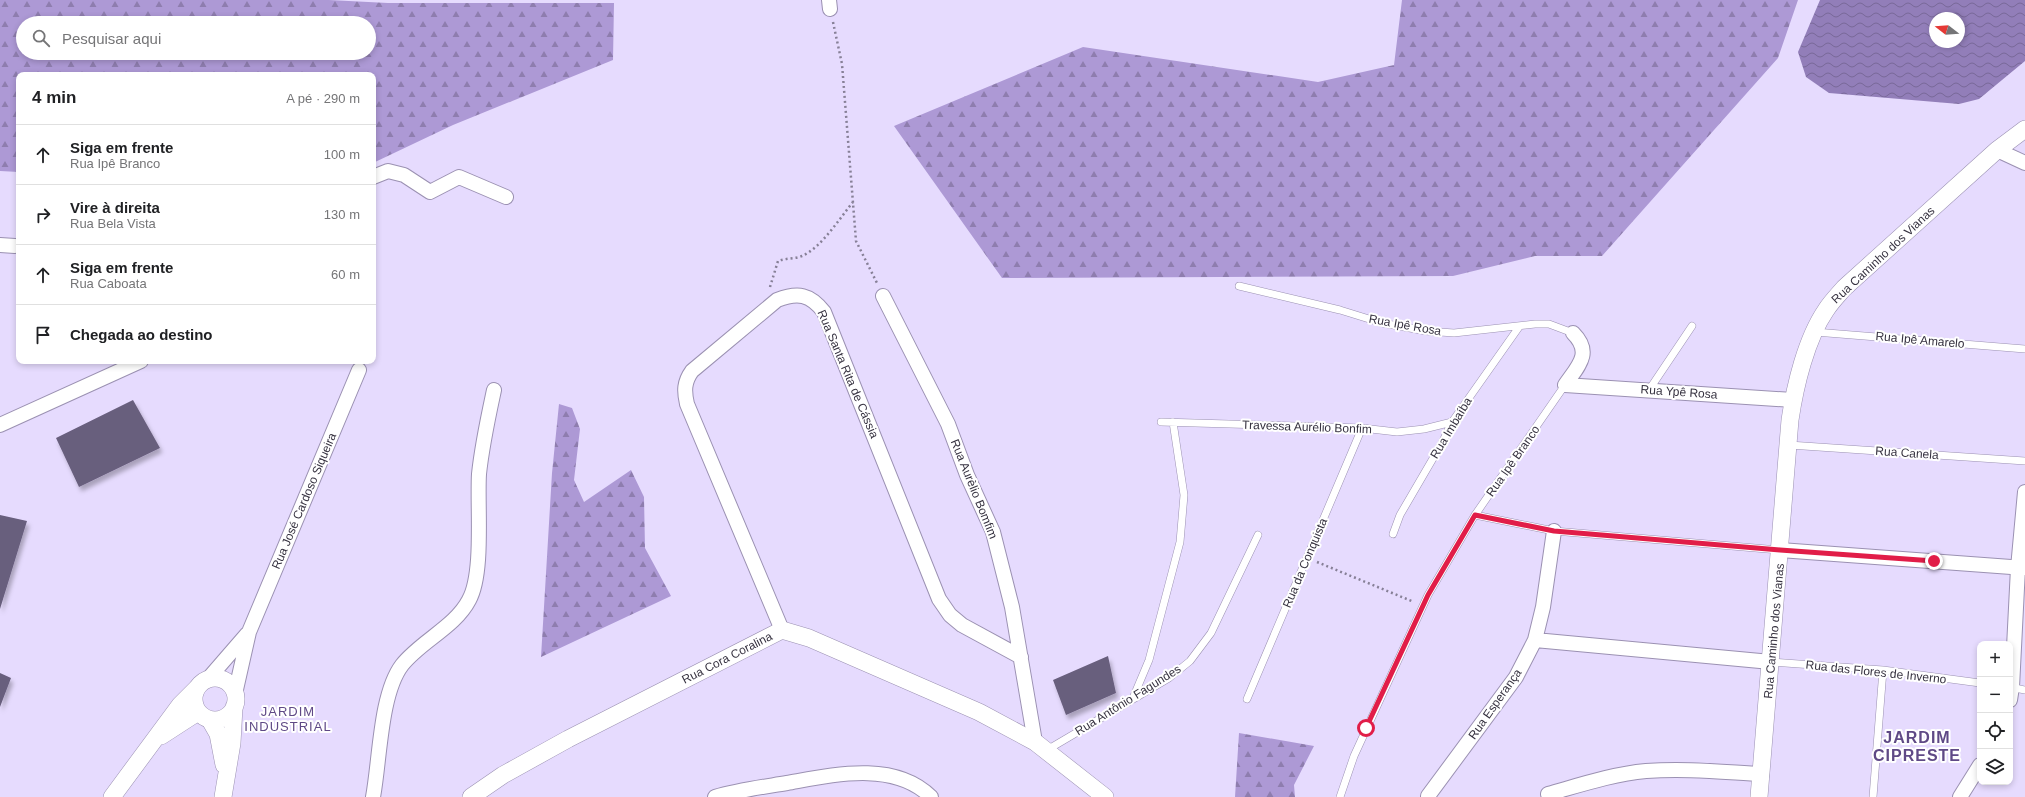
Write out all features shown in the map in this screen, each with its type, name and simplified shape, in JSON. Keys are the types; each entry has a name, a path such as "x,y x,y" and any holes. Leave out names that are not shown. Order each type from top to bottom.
{"street":[{"name":"Rua Caminho dos Vianas","path":"1759,797 1793,400 1814,332 1826,310 1844,288 1997,150 2025,129"},
{"path":"1997,150 2025,163"},
{"path":"376,176 388,171 404,175 430,192 459,177 506,197"},
{"path":"0,245 14,246"},
{"name":"Rua Santa Rita de Cássia","path":"782,630 687,404 684,392 686,380 692,370 777,300 791,295 806,296 817,302 824,312 940,599 950,615 962,625 1021,657"},
{"name":"Rua Aurèlio Bomfim","path":"883,296 948,424 967,475 993,532 1012,607 1021,657 1041,746"},
{"path":"1565,385 1581,361 1584,351 1581,341 1573,333"},
{"path":"0,425 134,364"},
{"name":"Rua José Cardoso Siqueira","path":"234,700 249,632 359,370"},
{"name":"Rua Ypê Rosa","path":"1565,385 1793,400"},
{"path":"373,797 387,698 394,678 403,664 458,614 469,600 475,583 477,567 479,474 483,442 494,390"},
{"path":"2014,691 2025,492"},
{"name":"Rua Esperança","path":"1428,796 1516,677 1535,640 1543,607 1554,531"},
{"path":"1780,550 2021,568"},
{"name":"Rua Cora Coralina","path":"471,797 503,776 568,739 782,630 809,638 978,712 1041,746 1091,792 1106,797"},
{"name":"Rua José Cardoso Siqueira","path":"112,797 180,705 203,683 249,632"},
{"path":"1535,640 1771,662"},
{"path":"223,797 232,743 234,700 227,683 215,678 203,683 194,700 218,734 226,775"},
{"path":"204,716 221,719 231,712 234,700"},
{"name":"Rua José Cardoso Siqueira","path":"157,738 204,716"},
{"path":"1548,794 1605,778 1644,772 1682,769 1762,774"},
{"path":"1960,797 1977,770"},
{"path":"715,797 740,790 827,776 860,773 888,775 910,783 931,797"},
{"path":"377,774 383,797"}],"lane":[{"name":"Rua Ipê Rosa","path":"1239,286 1340,310 1382,323 1426,331 1454,333 1535,324 1549,324 1573,333"},
{"path":"1649,390 1692,326"},
{"name":"Rua Imbaíba","path":"1393,534 1400,515 1442,443 1452,422 1518,327"},
{"name":"Rua Ipê Amarelo","path":"1814,332 2025,349"},
{"name":"Rua Ipê Branco","path":"1340,797 1354,756 1423,606 1475,515 1565,385"},
{"name":"Travessa Aurélio Bonfim","path":"1161,422 1362,428 1397,432 1424,429 1452,422"},
{"path":"1133,698 1149,660 1180,542 1184,495 1173,422"},
{"name":"Rua da Conquista","path":"1247,698 1362,428"},
{"name":"Rua Canela","path":"1788,445 2025,461"},
{"path":"1475,515 1554,531 1780,550"},
{"name":"Rua Antônio Fagundes","path":"1041,746 1133,698 1168,678 1190,661 1211,633 1258,535"},
{"name":"Rua das Flores de Inverno","path":"1771,662 1883,670 1977,683"},
{"path":"1874,797 1883,670"}],"path":[{"path":"829,5 842,64 856,241 883,296"},
{"path":"762,313 778,261 786,258 801,257 816,247 853,202"},
{"path":"1307,558 1423,606"}],"green space":[{"path":"0,0 329,0 388,3 614,3 613,60 453,125 376,162 376,72 16,72 16,172 0,171"},
{"path":"1402,0 1798,0 1778,58 1602,256 1535,256 1453,276 1002,278 894,126 1083,47 1318,82 1394,65"},
{"path":"559,404 572,408 580,429 574,480 584,502 631,470 644,497 645,548 671,596 541,657 552,473"},
{"path":"1239,733 1314,746 1294,785 1295,797 1235,797"}],"water":[{"path":"1820,0 2025,0 2025,61 1979,99 1959,104 1829,93 1806,77 1798,52"}],"building":[{"path":"133,400 160,448 79,487 56,438"},
{"path":"0,515 27,521 0,609"},
{"path":"1108,656 1116,693 1066,715 1053,680"},
{"path":"0,673 11,678 0,707"}],"district":[{"name":"JARDIM INDUSTRIAL","path":"288,718"},
{"name":"JARDIM CIPRESTE","path":"1917,746"}],"route":[{"path":"1366,728 1428,595 1475,515 1554,531 1934,561"}]}
